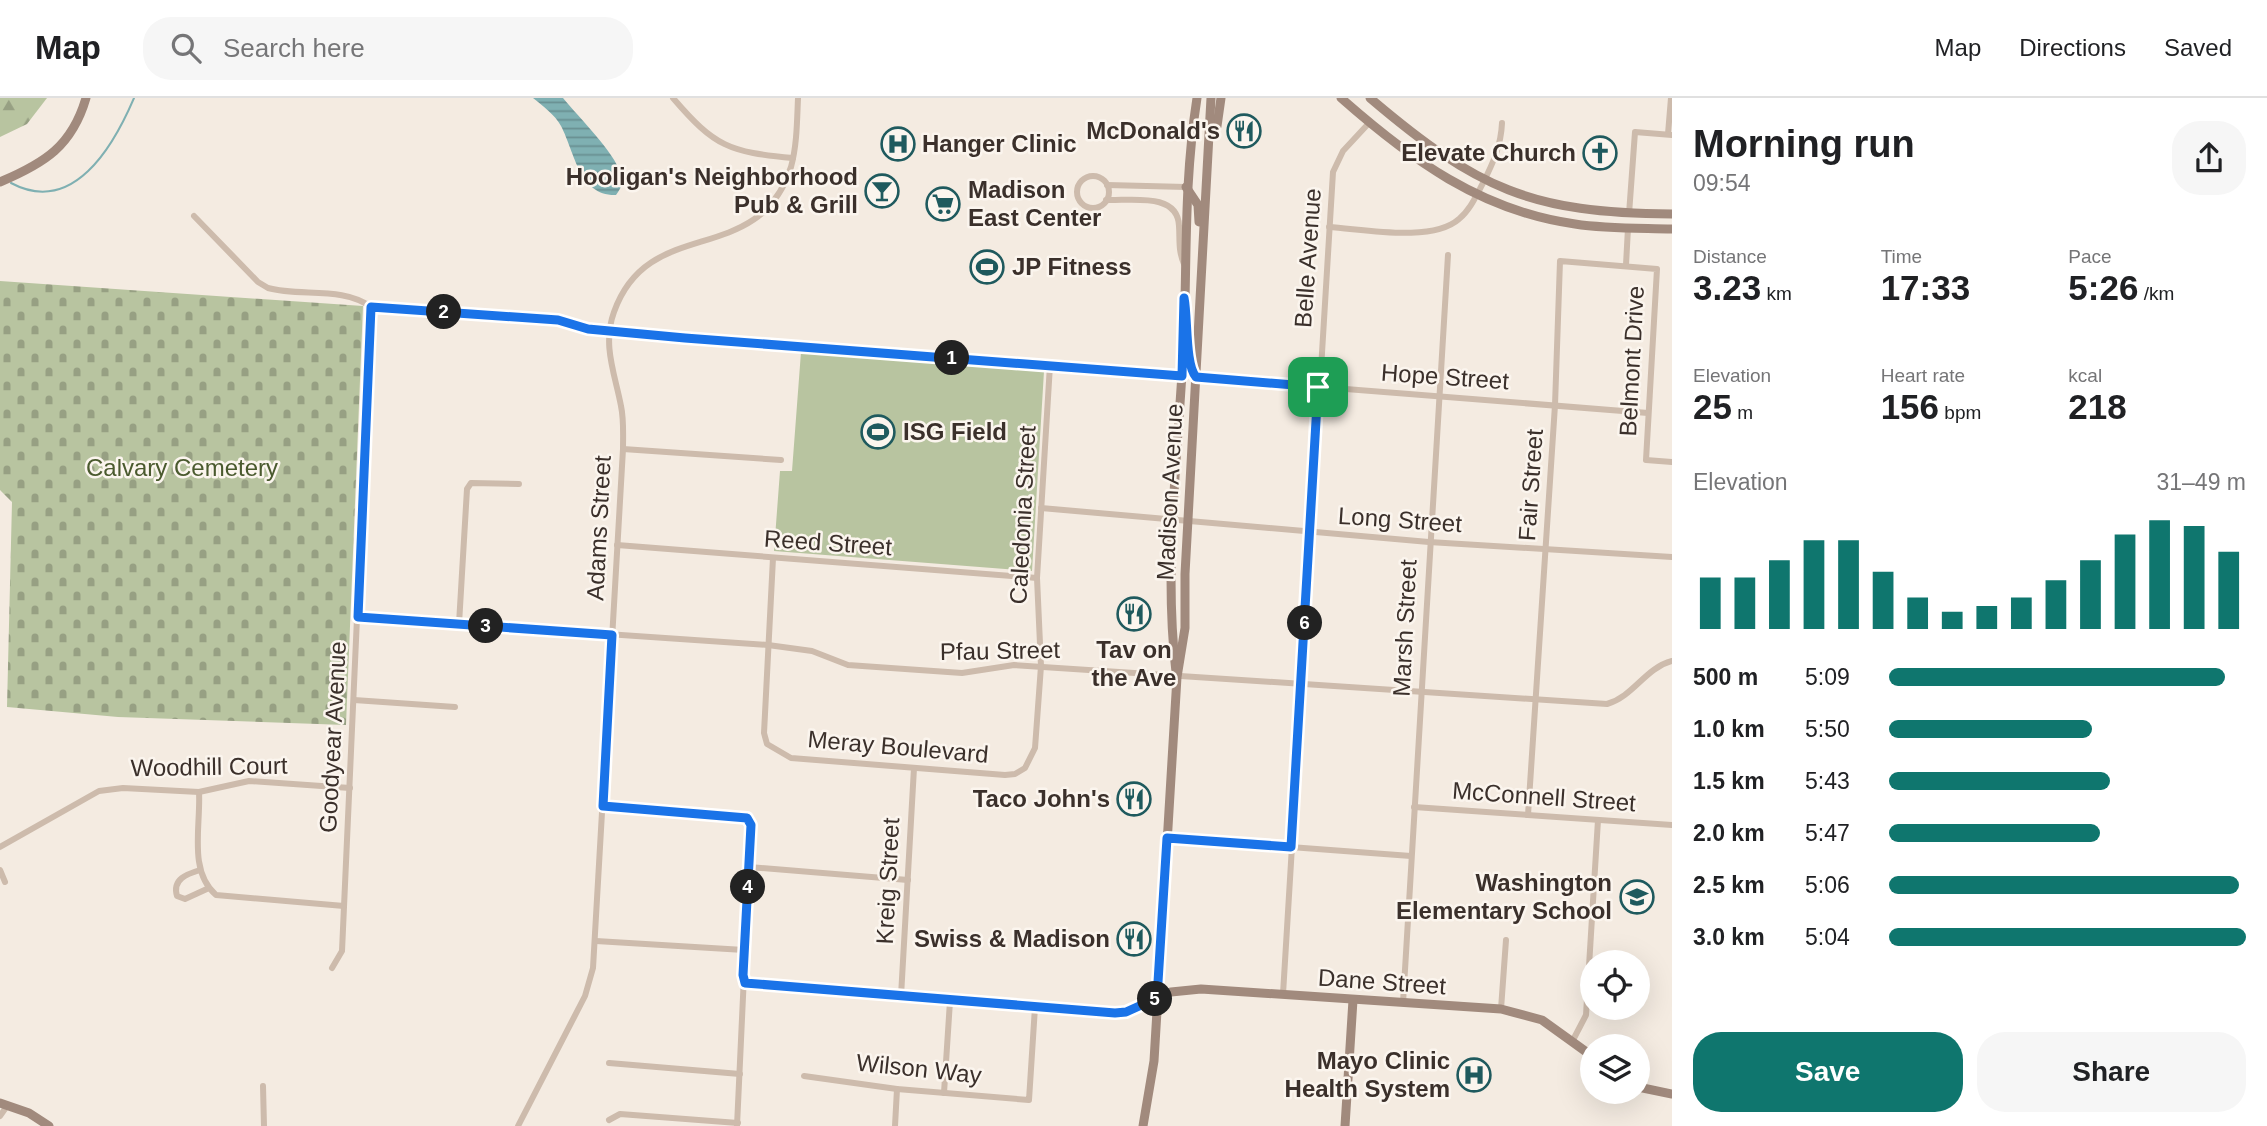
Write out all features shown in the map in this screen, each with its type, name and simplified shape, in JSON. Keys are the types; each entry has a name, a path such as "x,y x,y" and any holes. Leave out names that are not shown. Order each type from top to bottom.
{"main road":[{"path":"0,182 55,152 75,130 86,98"},
{"name":"Madison Avenue","path":"1177,677 1171,595 1182,376 1186,187 1197,98"},
{"name":"Madison Avenue","path":"1143,1126 1152,1083 1177,677 1185,628 1188,522 1211,139 1211,98"},
{"path":"1211,139 1217,126 1221,98"},
{"path":"1341,98 1428,168 1476,195 1525,213 1586,226 1672,229"},
{"path":"1370,98 1425,144 1484,181 1550,204 1629,214 1672,214"},
{"path":"1186,187 1195,199 1199,211 1199,312"},
{"path":"1586,226 1595,221 1622,222 1629,214"},
{"path":"1184,298 1189,323 1189,364 1196,377"},
{"path":"797,345 1182,376"},
{"name":"Dane Street","path":"1157,998 1187,989 1501,1009 1542,1020 1580,1046"},
{"path":"1345,1126 1353,1000"},
{"path":"1650,1089 1672,1094"},
{"path":"4,1104 29,1113 49,1126"}],"street":[{"path":"673,98 698,127 721,144 752,154 793,158"},
{"name":"Adams Street","path":"517,1126 584,996 593,968 623,449 623,424 608,352 609,330 623,292 638,273 666,252 733,233 767,210 783,187 793,158 798,98"},
{"path":"1629,214 1635,132 1670,134 1671,98"},
{"name":"Belle Avenue","path":"1283,994 1329,227 1337,161 1369,123"},
{"path":"1329,227 1430,232 1458,220 1484,181 1499,148 1502,123"},
{"path":"1107,200 1107,185 1102,178 1088,176 1079,182 1076,191 1079,201 1086,207 1096,208 1107,200 1161,202 1171,206 1178,216 1178,250 1184,264"},
{"path":"1107,185 1186,187"},
{"path":"194,216 258,282 268,288 362,300 371,307 558,320 588,329 797,345"},
{"path":"1626,265 1628,228"},
{"name":"Marsh Street","path":"1403,1003 1448,255"},
{"name":"Fair Street","path":"1528,815 1555,405 1560,261 1626,265"},
{"name":"Belmont Drive","path":"1626,265 1657,269 1646,460 1672,462"},
{"name":"Goodyear Avenue","path":"332,968 342,951 371,307"},
{"name":"Caledonia Street","path":"1041,666 1037,578 1050,365"},
{"name":"Hope Street","path":"1196,377 1648,412"},
{"path":"623,449 781,460"},
{"path":"459,624 467,489 478,481 519,484"},
{"name":"Long Street","path":"1041,508 1429,542 1672,557"},
{"name":"Reed Street","path":"617,545 1037,578"},
{"name":"Meray Boulevard","path":"773,558 765,733 767,744 791,758 1015,774 1025,768 1035,748 1041,666"},
{"name":"Pfau Street","path":"358,617 768,645 805,649 836,662 859,666 962,673 993,666 1041,666 1607,705 1630,694 1655,667 1672,661"},
{"path":"354,700 456,707"},
{"name":"Kreig Street","path":"901,996 914,768"},
{"name":"Woodhill Court","path":"0,847 99,791 124,788 199,792 249,781 350,788"},
{"path":"199,792 200,870 209,888 225,898 344,906"},
{"path":"603,806 747,818 751,825 738,1124 620,1114 609,1121"},
{"name":"McConnell Street","path":"1414,807 1672,825"},
{"path":"1573,1040 1586,1015 1598,820"},
{"path":"1167,838 1411,856"},
{"path":"749,867 908,880"},
{"path":"0,870 5,882"},
{"path":"200,870 179,881 177,896 185,899 209,888"},
{"path":"1501,1009 1506,940"},
{"path":"596,941 744,950"},
{"path":"745,983 1115,1013 1126,1012 1157,998"},
{"path":"944,1093 950,1001"},
{"name":"Wilson Way","path":"804,1076 897,1089 1029,1100 1035,1007"},
{"path":"609,1063 740,1073"},
{"path":"262,1086 264,1126"},
{"path":"895,1126 897,1089"},
{"path":"0,1116 4,1104"}],"green space":[{"path":"0,98 47,98 27,124 0,137"},
{"name":"Calvary Cemetery","path":"0,281 363,306 346,725 118,717 7,707 12,502 0,490"},
{"name":"ISG Field","path":"801,352 1044,371 1032,571 774,551 780,471 792,471"}],"water":[{"path":"533,98 563,98 595,135 611,155 621,174 622,185 616,195 604,193 586,181 558,122"}],"waterway":[{"path":"11,183 33,191 53,191 72,184 88,171 115,137 134,98"}],"place":[{"name":"McDonald's","path":"1244,131"},
{"name":"Hanger Clinic","path":"898,144"},
{"name":"Elevate Church","path":"1600,153"},
{"name":"Hooligan's Neighborhood Pub & Grill","path":"882,191"},
{"name":"Madison East Center","path":"943,204"},
{"name":"JP Fitness","path":"987,267"},
{"name":"ISG Field","path":"878,432"},
{"name":"Tav on the Ave","path":"1134,614"},
{"name":"Taco John's","path":"1134,799"},
{"name":"Washington Elementary School","path":"1637,897"},
{"name":"Swiss & Madison","path":"1134,939"},
{"name":"Mayo Clinic Health System","path":"1474,1075"}],"route":[{"path":"1184,298 1189,323 1189,364 1196,377 1318,387 1291,847 1167,838 1157,998 1126,1012 950,1001 745,983 743,975 751,825 747,818 603,806 612,635 358,617 371,307 569,321 588,329 685,338 1182,376 1184,298"}]}
